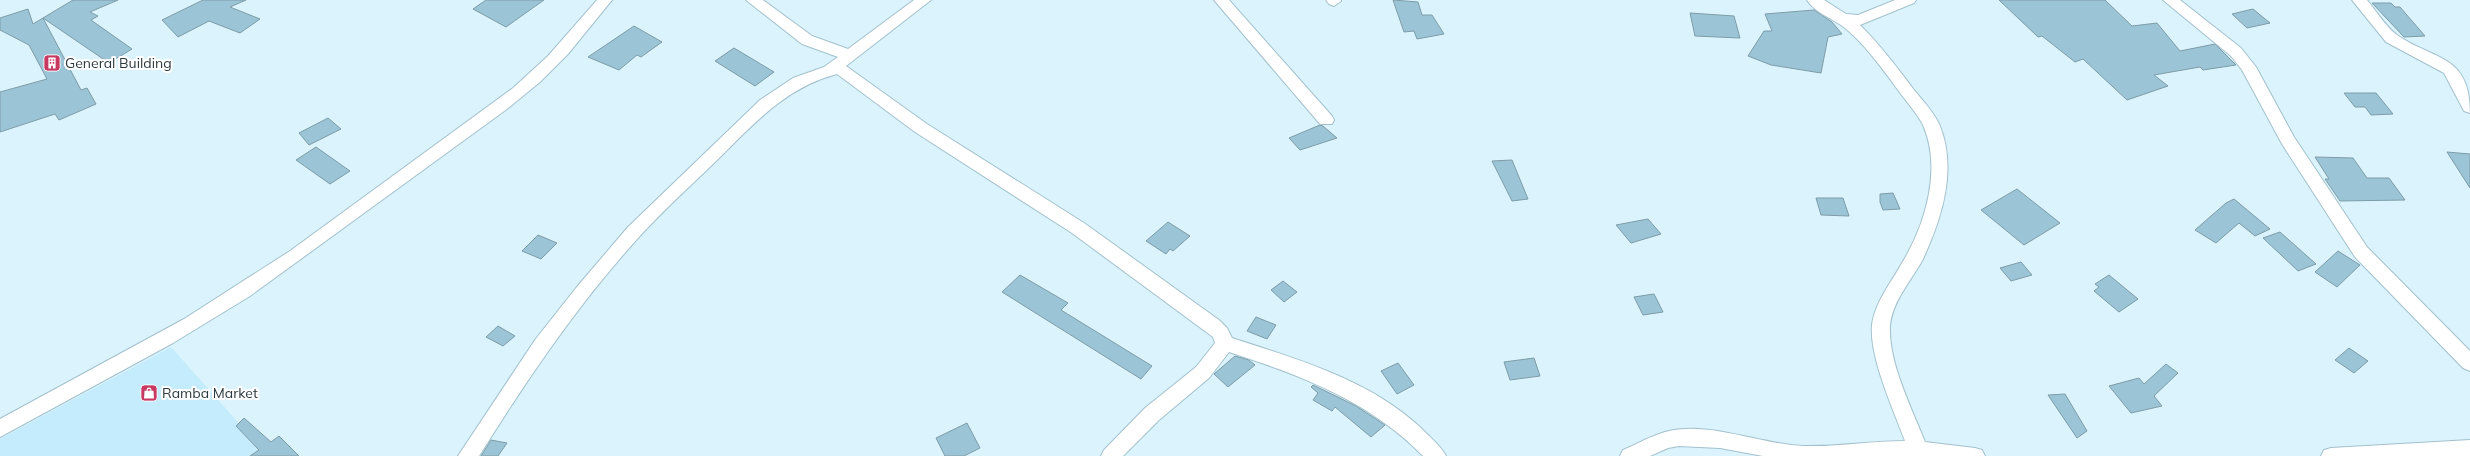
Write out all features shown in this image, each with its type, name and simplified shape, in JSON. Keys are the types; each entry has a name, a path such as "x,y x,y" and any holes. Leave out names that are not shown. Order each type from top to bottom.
{"street":[{"path":"0,429 44,402 191,324 240,294 316,242 409,171 499,108 537,76 605,0"},
{"path":"753,0 807,40 849,55"},
{"path":"830,70 924,0"},
{"path":"1221,0 1326,120"},
{"path":"1814,0 1853,27 1897,75 1931,124 1938,144 1940,176 1932,213 1917,252 1884,312 1881,325 1881,339 1885,353 1918,450"},
{"path":"1840,18 1859,20 1909,0"},
{"path":"2170,0 2236,52 2248,67 2288,140 2360,252 2470,363"},
{"path":"2359,0 2391,38 2450,69 2470,107"},
{"path":"468,456 525,370 596,274 625,240 680,184 766,103 798,80 811,74 839,68 844,70 921,128 1078,228 1213,325 1221,333 1224,343 1220,353 1205,370 1152,414 1111,456"},
{"path":"1224,343 1288,363 1342,386 1383,410 1412,433 1436,456"},
{"path":"1630,456 1666,440 1679,438 1720,440 1804,455 1875,449 1918,450 1975,456"},
{"path":"2331,456 2470,448"}],"shaded area":[{"name":"Ramba Market","path":"171,347 268,456 0,456 0,439"}],"building":[{"path":"73,0 118,0 90,12 98,16 91,20 132,49 109,63 43,18"},
{"path":"203,0 246,0 230,7 260,19 240,33 209,21 178,37 162,20"},
{"path":"486,0 544,0 506,27 473,9"},
{"path":"1393,0 1418,2 1422,15 1432,15 1444,34 1417,39 1414,31 1404,32"},
{"path":"1999,0 2105,0 2132,26 2157,23 2180,51 2215,44 2236,65 2203,70 2200,67 2154,75 2168,86 2127,100 2083,59 2075,62 2042,36 2038,37"},
{"path":"2372,3 2391,3 2395,7 2400,7 2425,36 2404,37"},
{"path":"28,9 33,24 43,18 81,90 87,88 96,104 59,120 55,114 0,132 0,92 47,79 29,45 0,30 0,18"},
{"path":"2253,9 2270,23 2247,28 2232,14"},
{"path":"1814,10 1832,22 1842,34 1828,37 1821,73 1771,65 1748,56 1764,31 1772,31 1765,14"},
{"path":"1690,13 1734,16 1740,38 1695,36"},
{"path":"634,26 662,42 641,57 637,55 619,70 588,57"},
{"path":"734,48 774,72 755,86 715,61"},
{"path":"2344,93 2376,93 2393,114 2371,115 2365,107 2355,107"},
{"path":"328,118 341,129 309,145 299,133"},
{"path":"1320,125 1337,138 1300,150 1289,138"},
{"path":"316,147 350,171 330,184 296,160"},
{"path":"2447,152 2470,154 2470,188"},
{"path":"2315,157 2353,158 2367,178 2389,178 2405,200 2340,201 2325,179 2329,179"},
{"path":"1512,160 1528,199 1512,201 1492,161"},
{"path":"2017,189 2060,223 2024,245 1981,210"},
{"path":"1893,193 1900,209 1883,210 1880,202 1880,194"},
{"path":"1816,198 1843,198 1849,216 1821,215"},
{"path":"2234,199 2270,229 2255,236 2239,223 2216,243 2195,230 2226,203"},
{"path":"1648,219 1661,234 1631,243 1616,225"},
{"path":"1168,222 1190,236 1173,251 1170,249 1166,254 1146,241"},
{"path":"2280,232 2316,264 2298,271 2263,238"},
{"path":"538,235 557,243 541,259 522,251"},
{"path":"2338,251 2360,265 2337,287 2315,272"},
{"path":"2021,262 2032,275 2011,281 2000,268"},
{"path":"1020,275 1068,303 1061,310 1152,366 1141,379 1002,292"},
{"path":"2109,275 2138,299 2119,312 2094,291 2099,287 2095,284"},
{"path":"1283,281 1297,292 1284,302 1271,290"},
{"path":"1654,294 1663,312 1643,315 1634,297"},
{"path":"1256,317 1276,325 1267,339 1247,331"},
{"path":"498,326 515,336 503,346 486,337"},
{"path":"2349,348 2368,361 2354,373 2335,360"},
{"path":"1235,356 1249,360 1255,365 1228,387 1214,374"},
{"path":"1534,358 1540,376 1510,380 1504,362"},
{"path":"1398,363 1414,385 1397,394 1381,371"},
{"path":"2166,364 2178,373 2154,396 2162,406 2131,413 2109,386 2139,378 2144,384"},
{"path":"1313,385 1356,406 1385,425 1371,437 1335,407 1332,411 1313,400 1318,393 1311,387"},
{"path":"2065,394 2087,431 2077,438 2048,395"},
{"path":"244,418 271,442 279,436 299,456 250,456 259,450 236,426"},
{"path":"967,423 980,448 964,456 945,456 936,438"},
{"path":"491,440 507,443 498,456 481,456"}],"place":[{"name":"General Building","path":"52,63"},
{"name":"Ramba Market","path":"149,393"}]}
